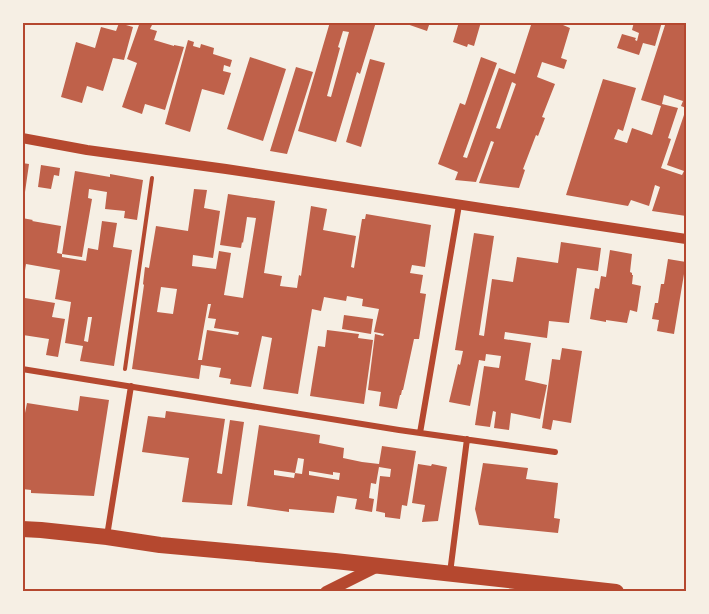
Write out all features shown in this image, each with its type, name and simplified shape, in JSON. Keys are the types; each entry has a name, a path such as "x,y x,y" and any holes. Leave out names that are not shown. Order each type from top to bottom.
{"highway":[{"path":"22,529 379,566 554,588 616,591"}],"main road":[{"path":"326,591 379,566"}],"street":[{"path":"22,138 87,150 687,239"},
{"path":"420,433 459,205"},
{"path":"22,369 420,433 555,452"},
{"path":"107,537 131,386"},
{"path":"450,574 467,439"}],"path":[{"path":"123,385 154,159"}],"building":[{"path":"140,22 152,25 150,29 157,31 154,40 184,47 165,110 145,104 142,114 122,107 137,63 127,59"},
{"path":"330,22 376,22 360,74 357,72 336,142 298,131","holes":["343,31 349,32 331,97 327,96"]},
{"path":"401,22 430,22 427,31"},
{"path":"459,22 481,22 474,46 468,44 467,47 453,42"},
{"path":"532,22 556,22 570,28 561,58 567,60 564,69 542,62 537,77 555,84 542,117 545,118 523,169 525,170 519,188 479,183 494,142 491,141 476,182 455,180 458,172 438,164 460,103 465,105 481,57 497,63 463,157 467,158 499,68 515,74","holes":["512,82 516,84 500,129 496,128"]},
{"path":"634,22 662,22 655,46 643,43 639,55 617,48 622,34 636,38 637,41 639,33 632,30"},
{"path":"666,22 686,22 686,108 681,106 683,101 664,95 662,104 678,108 661,168 682,175 684,171 667,165 686,109 686,216 652,211 660,187 655,185 649,206 631,200 628,206 566,195 603,79 636,88 623,131 618,129 614,139 627,143 632,128 652,135 661,106 641,100"},
{"path":"119,23 133,27 124,60 113,58 103,91 87,86 82,103 61,97 76,42 95,48 101,27 116,31"},
{"path":"188,40 194,42 193,46 200,48 201,44 214,48 213,54 232,60 230,67 224,65 223,71 231,73 224,95 202,89 190,132 165,124"},
{"path":"250,57 286,69 263,141 227,129"},
{"path":"370,59 385,63 361,147 346,142"},
{"path":"296,67 313,72 287,154 270,151"},
{"path":"22,163 29,164 24,199 22,199"},
{"path":"41,165 60,168 59,176 54,175 51,189 38,187"},
{"path":"75,171 143,180 137,220 124,218 125,211 105,209 107,192 89,189 88,198 92,199 82,257 62,254"},
{"path":"194,189 207,190 204,208 220,211 213,258 193,255 192,266 216,269 219,251 231,253 224,295 243,298 256,218 247,217 241,248 220,245 228,194 275,201 264,273 282,276 280,286 297,288 299,275 301,276 311,206 327,209 323,230 356,236 351,267 354,268 362,219 365,219 366,214 431,225 425,267 412,265 410,273 423,275 420,293 426,294 419,339 414,339 397,409 379,406 381,392 368,390 375,334 383,336 384,334 374,332 379,309 362,306 363,299 347,296 346,301 324,297 321,311 312,309 298,394 263,389 272,338 262,336 251,387 230,384 231,379 219,377 221,368 201,365 199,379 132,369 145,267 149,268 156,226 188,231","holes":["161,287 177,289 173,314 157,312","208,304 211,304 208,318 216,319 214,328 239,332 238,335 207,330 202,360 198,360"]},
{"path":"22,218 61,226 57,253 62,254 62,257 86,261 88,248 98,250 102,221 117,223 113,247 132,250 114,366 80,361 83,346 65,343 71,302 55,299 60,270 26,264 24,277 22,277","holes":["88,317 92,317 88,342 84,341"]},
{"path":"474,233 494,236 479,335 484,336 492,279 513,282 517,257 558,263 561,242 601,248 598,271 577,268 569,323 549,321 547,338 505,332 504,339 531,343 525,380 547,385 540,419 511,413 509,430 494,428 496,412 493,411 490,427 475,425 484,366 499,368 501,356 486,354 485,361 479,360 470,406 449,402 463,351 455,350"},
{"path":"610,250 632,254 630,272 633,275 632,284 641,286 637,312 630,310 627,323 590,319 595,288 599,289 601,276 606,277"},
{"path":"668,259 686,262 674,334 657,331 659,320 652,319 655,303 658,303 661,284 664,284"},
{"path":"25,298 55,303 52,317 65,319 58,357 46,355 49,339 23,335 25,322 22,322 22,308"},
{"path":"344,315 373,319 371,334 342,329"},
{"path":"327,330 359,334 358,338 373,340 364,404 310,396 318,346 325,347"},
{"path":"562,348 582,351 571,423 553,420 551,430 542,428 552,359 560,360"},
{"path":"80,396 109,400 94,496 31,493 31,490 22,489 22,428 27,403 78,411"},
{"path":"166,411 225,419 217,473 222,474 230,420 244,422 232,505 182,502 189,458 142,452 148,416 165,418"},
{"path":"259,425 320,435 319,443 344,448 343,458 362,462 379,464 382,446 416,451 407,506 402,505 400,519 385,517 385,513 376,511 380,476 390,477 391,469 379,467 376,484 371,483 369,498 374,499 372,512 355,509 357,499 337,496 334,513 289,509 289,512 247,506","holes":["298,458 304,459 302,474 295,473","274,470 295,473 294,478 274,475","309,471 333,475 333,472 340,473 339,480 309,475"]},
{"path":"483,463 528,468 526,479 558,483 554,518 560,519 558,533 479,525 475,509"},
{"path":"418,464 447,467 438,521 422,522 425,505 412,503"}]}
